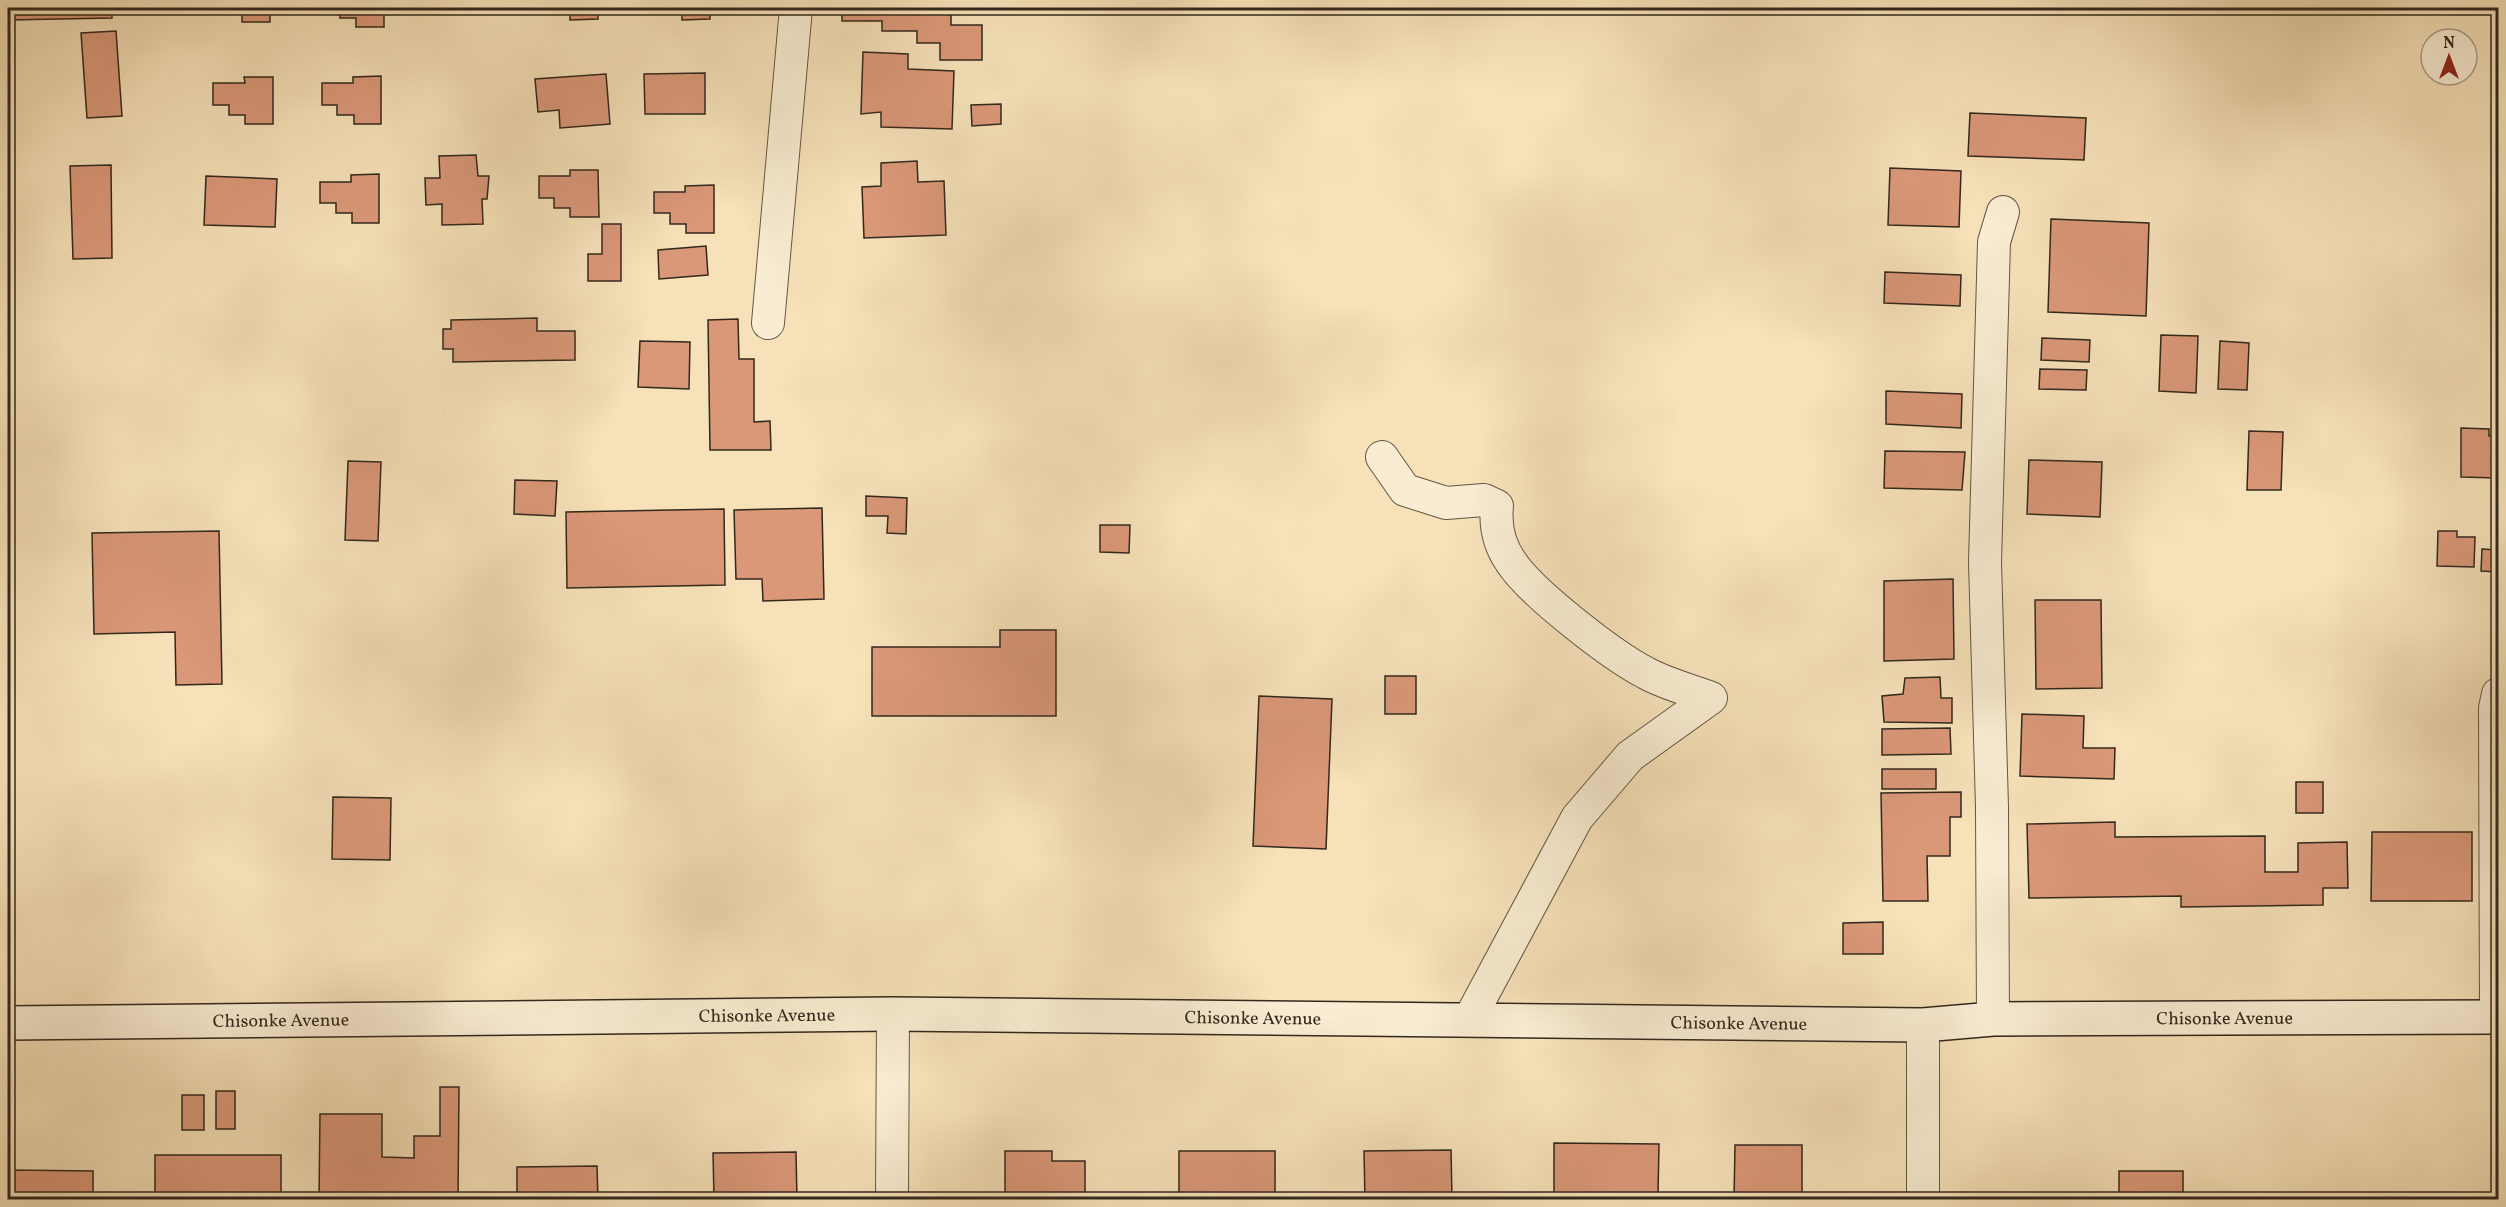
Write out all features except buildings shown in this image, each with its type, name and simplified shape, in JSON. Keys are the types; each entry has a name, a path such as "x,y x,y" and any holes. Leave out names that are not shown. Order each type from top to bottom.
{"street":[{"path":"768,323 796,8"},
{"path":"1993,1019 1992,807 1985,562 1994,242 2004,212"},
{"path":"1382,458 1406,490 1446,503 1484,500 1497,506 1495,525 1511,562 1541,593 1582,629 1646,673 1711,698 1630,756 1577,818 1469,1020"},
{"path":"2497,1017 2495,708 2499,694"},
{"path":"892,1200 893,1014"},
{"name":"Chisonke Avenue","path":"8,1023 893,1014 1923,1025 1993,1019 2497,1017"},
{"path":"1923,1025 1923,1200"}]}
